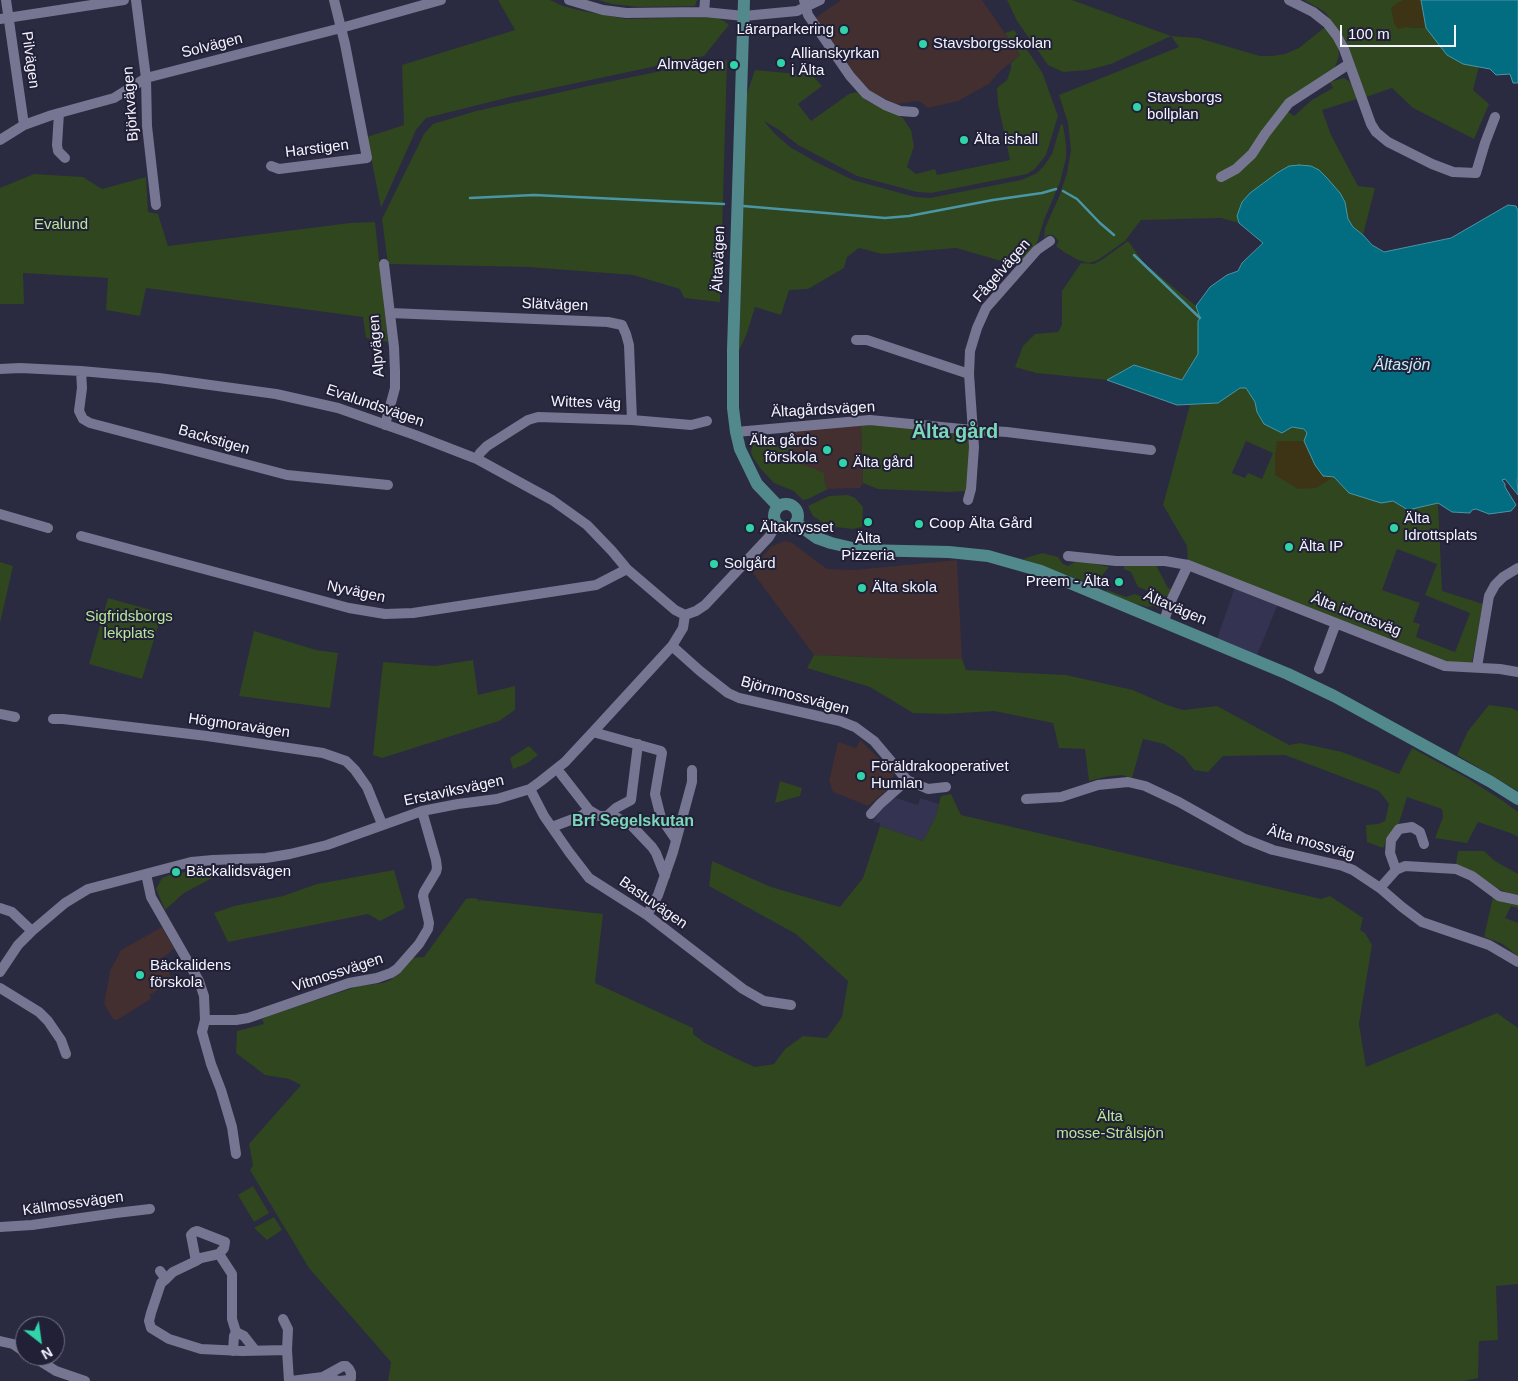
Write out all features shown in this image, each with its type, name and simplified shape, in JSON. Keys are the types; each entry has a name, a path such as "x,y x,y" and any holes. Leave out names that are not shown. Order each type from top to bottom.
{"main road":[{"name":"Ältavägen","path":"744,0 733,350 733,408 740,449 757,484 778,506"},
{"path":"784,503 795,507 798,513 796,523 791,527 784,528 777,524 773,515 778,506 784,503"},
{"name":"Ältavägen","path":"796,523 817,538 861,550 935,551 988,556 1041,571 1288,674 1340,699 1491,782 1518,799"}],"street":[{"name":"Pilvägen","path":"6,0 4,18 24,125"},
{"path":"4,18 124,0"},
{"name":"Björkvägen","path":"136,0 146,78 148,126 156,205"},
{"path":"334,0 340,28"},
{"name":"Solvägen","path":"0,140 24,125 114,98 146,78 440,0"},
{"path":"569,0 603,10 626,13 704,12 744,16 797,11 804,4 820,0"},
{"path":"704,12 705,0"},
{"path":"1289,0 1314,12 1327,23 1337,36 1344,49 1367,115 1376,132 1388,142 1432,164 1453,172 1476,173 1495,117"},
{"path":"804,4 808,15 835,56 866,94 900,111 914,112"},
{"name":"Harstigen","path":"271,166 279,169 367,158 345,44 340,28"},
{"path":"1221,177 1236,169 1252,154 1289,103 1349,64"},
{"path":"59,113 56,145 58,151 65,158"},
{"name":"Fågelvägen","path":"968,500 971,489 974,447 969,374 970,351 977,328 986,308 1037,250 1050,241"},
{"name":"Alpvägen","path":"384,264 394,347 395,388 385,425"},
{"name":"Slätvägen","path":"390,314 598,322 622,326 629,345 632,420"},
{"path":"856,340 867,340 969,374"},
{"name":"Evalundsvägen","path":"0,369 82,371 159,378 276,394 338,408 477,459 552,500 587,525 627,570 676,610 685,615"},
{"name":"Backstigen","path":"82,371 80,411 82,419 90,423 287,476 388,485"},
{"name":"Wittes väg","path":"477,459 487,446 520,425 538,417 632,420 691,425 707,421"},
{"name":"Ältagårdsvägen","path":"736,432 870,420 1007,432 1151,450"},
{"path":"0,514 48,528"},
{"path":"685,615 705,605 769,537 777,524"},
{"name":"Nyvägen","path":"81,536 349,608 385,614 413,613 596,585 627,570"},
{"name":"Älta idrottsväg","path":"1068,556 1188,565 1445,666 1500,668 1518,672"},
{"path":"1164,621 1170,602 1188,565"},
{"path":"1477,667 1489,596 1503,577 1518,568"},
{"name":"Erstaviksvägen","path":"0,972 18,945 32,930 88,889 191,862 266,858 290,854 327,845 422,810 497,799 530,789 565,762 672,646 683,628 685,615"},
{"path":"1320,669 1336,623"},
{"name":"Björnmossvägen","path":"672,646 728,693 840,721 855,727 874,741 906,780 928,789 946,787"},
{"path":"0,714 15,718"},
{"name":"Högmoravägen","path":"53,720 62,719 207,736 323,753 346,760 367,787 382,824"},
{"path":"593,732 661,751 655,794 661,818 676,840"},
{"path":"561,774 589,810 602,816 611,814 616,808 631,800 638,744"},
{"path":"647,914 658,895 665,876 692,782 692,770"},
{"path":"871,814 906,780"},
{"name":"Älta mossväg","path":"1026,799 1061,797 1098,785 1128,782 1145,786 1179,802 1245,839 1273,850 1353,870 1380,888 1422,922 1489,945 1518,962"},
{"name":"Bastuvägen","path":"530,789 544,816 568,852 589,878 647,914 744,989 764,1001 791,1005"},
{"name":"Vitmossvägen","path":"204,1020 248,1018 349,983 377,978 397,969 419,944 428,929 429,923 423,896 437,868 422,810"},
{"path":"552,827 581,816 589,810"},
{"path":"611,814 632,826 652,847 656,852 665,876"},
{"path":"1396,870 1390,853 1391,840 1399,829 1412,827 1420,832 1424,844"},
{"path":"1380,888 1396,870 1405,866 1456,869 1472,876 1499,896 1518,900"},
{"path":"146,874 151,897 199,981 204,996 202,1032 210,1064 232,1128 236,1154"},
{"path":"0,908 12,912 32,930"},
{"path":"0,988 39,1012 48,1021 61,1040 66,1054"},
{"name":"Källmossvägen","path":"0,1228 150,1209"},
{"path":"196,1261 191,1235 194,1232 197,1231 225,1242 224,1248 219,1254 196,1261 163,1276 151,1313 150,1328 169,1339 202,1349 233,1351 287,1350"},
{"path":"219,1254 232,1274 232,1318 236,1332 233,1351"},
{"path":"282,1319 288,1329 287,1350 290,1381 323,1377"},
{"path":"236,1332 244,1336 255,1350"},
{"path":"0,1341 15,1345"},
{"path":"48,1366 56,1371 85,1381"}],"shaded area":[{"name":"Stavsborgsskolan","path":"841,0 982,0 1020,55 999,72 989,84 958,101 928,108 919,101 897,104 872,93 860,81 815,18"},
{"name":"Älta gårds förskola","path":"861,425 863,483 860,488 828,489 791,461 795,430"},
{"name":"Älta skola","path":"785,541 791,542 827,569 855,570 957,560 962,659 814,655 750,569 772,546"},
{"path":"1235,587 1278,604 1256,657 1217,639"},
{"name":"Föräldrakooperativet Humlan","path":"860,740 893,772 894,784 868,806 833,792 829,781 838,742 856,748"},
{"path":"896,798 918,805 920,798 939,804 936,816 923,841 880,826 880,823 874,822 881,807 886,802"},
{"name":"Bäckalidens förskola","path":"162,927 174,949 161,959 173,980 150,995 151,999 117,1020 113,1019 104,1004 110,971 121,950"}],"green space":[{"path":"498,0 550,0 563,6 583,11 626,19 716,17 729,25 704,56 510,97 426,118 416,130 381,208 367,137 404,125 402,65 515,30"},
{"path":"598,0 697,0 695,6 639,7 612,4"},
{"path":"1007,0 1072,0 1171,36 1111,64 1088,70 1063,72 1048,65 1017,21"},
{"path":"1304,0 1405,0 1397,3 1407,27 1426,28 1447,55 1463,64 1479,66 1473,90 1489,104 1474,139 1413,108 1392,88 1366,97 1346,41 1325,12"},
{"path":"1325,27 1338,43 1339,56 1335,67 1282,104 1294,116 1312,100 1333,88 1330,82 1344,78 1355,88 1357,99 1322,110 1331,135 1358,186 1375,188 1363,235 1347,219 1345,202 1289,167 1262,184 1242,202 1237,216 1239,223 1221,218 1141,220 1125,241 1098,260 1089,263 1078,260 1056,246 1059,241 1053,235 1048,235 1044,238 1045,228 1067,173 1071,150 1068,123 1059,95 1179,47 1171,36 1198,38 1260,56 1272,56 1285,54 1299,48"},
{"path":"1014,30 1042,72 1058,116 1046,155 1035,169 1027,174 931,193 917,192 857,176 798,145 764,121 790,147 853,180 915,197 930,198 1021,180 1037,173 1052,154 1061,124 1063,125 1066,158 1060,182 1044,220 1037,243 1019,266 956,248 882,254 859,248 847,257 844,268 808,289 789,290 781,315 755,307 739,351 747,94 755,70 797,74 805,67 822,86 798,104 811,121 849,94 857,92 867,101 903,118 911,130 914,146 907,167 916,174 935,169 937,175 1010,160 998,104 997,88 1007,80 1011,63 1020,55 1005,33"},
{"path":"727,60 720,302 684,298 680,289 633,275 528,267 388,264 382,219 424,134 433,124 476,111 593,85 705,62"},
{"name":"Evalund","path":"34,174 83,177 102,189 146,177 148,212 158,214 168,246 350,223 375,222 388,342 366,338 363,317 146,288 140,316 106,310 108,278 23,273 24,304 0,304 0,188"},
{"path":"1128,241 1144,263 1196,306 1200,318 1198,321 1198,354 1182,380 1134,365 1107,380 1036,373 1015,367 1023,346 1035,334 1058,332 1062,325 1062,291 1081,263 1094,264"},
{"name":"Älta Idrottsplats","path":"1240,388 1246,388 1255,402 1257,412 1292,427 1304,429 1334,477 1349,493 1389,502 1393,501 1408,510 1438,503 1442,591 1483,604 1471,668 1452,667 1188,565 1187,546 1163,505 1190,405 1218,403","holes":["1246,441 1273,453 1262,479 1248,473 1245,478 1232,473","1397,549 1437,564 1425,595 1470,613 1455,652 1416,637 1420,624 1413,622 1420,603 1382,590"]},
{"path":"861,425 961,433 968,437 972,447 967,491 878,489 863,483"},
{"path":"765,433 779,447 788,445 794,439 791,461 824,473 825,485 828,489 803,500 794,491 774,483 760,468 751,451 754,439"},
{"path":"848,495 855,498 863,507 862,527 852,529 828,526 813,516 808,506 829,496"},
{"path":"1042,553 1058,557 1063,564 1068,566 1078,560 1109,567 1094,585 1023,559"},
{"path":"0,562 13,566 0,623"},
{"path":"1124,565 1156,565 1168,588 1172,589 1168,596 1162,596 1138,587 1131,572 1124,569"},
{"path":"1107,590 1126,597 1135,594 1161,605 1158,608 1136,604 1105,592"},
{"name":"Sigfridsborgs lekplats","path":"108,598 162,613 142,679 89,664"},
{"path":"254,631 316,650 338,653 330,708 239,696"},
{"path":"814,655 962,659 966,670 1066,675 1133,690 1183,710 1217,706 1289,745 1300,743 1342,752 1399,774 1412,748 1467,778 1518,812 1518,837 1478,822 1467,843 1435,838 1443,817 1442,809 1407,797 1399,823 1389,835 1383,848 1367,842 1366,825 1385,821 1389,804 1379,791 1285,755 1223,756 1208,772 1194,770 1184,757 1164,744 1143,739 1132,778 1121,775 1089,781 1085,749 1059,748 1053,723 994,711 945,714 913,713 870,687 807,668"},
{"path":"473,660 478,695 515,686 515,710 499,721 382,758 373,755 383,662 435,666"},
{"path":"1489,705 1511,708 1518,711 1518,791 1457,755 1468,731"},
{"path":"529,746 538,755 526,764 513,769 510,758"},
{"path":"780,781 802,788 800,796 775,803"},
{"name":"Älta mosse-Strålsjön","path":"951,794 961,815 1321,899 1330,896 1363,918 1360,930 1365,933 1372,945 1359,1024 1366,1067 1497,1013 1518,1028 1518,1284 1496,1286 1498,1340 1479,1341 1478,1378 1463,1381 388,1381 391,1362 309,1268 250,1170 253,1165 249,1144 301,1085 289,1079 265,1075 236,1053 237,1031 264,1024 262,1019 271,1015 359,986 391,980 411,958 424,957 466,899 471,898 478,899 478,902 480,900 603,914 595,983 693,1028 693,1034 705,1043 737,1059 755,1067 774,1064 785,1049 803,1036 827,1038 842,1017 848,981 796,934 709,886 712,861 771,887 840,907 863,878 880,826 923,841 936,816 941,796"},
{"path":"1458,851 1484,851 1495,861 1518,874 1518,895 1510,894 1494,887 1456,864"},
{"path":"228,866 216,876 184,893 165,910 156,889 162,878 210,867"},
{"path":"394,870 405,908 380,921 368,914 228,942 214,913 234,906 283,896 317,884"},
{"path":"1493,897 1518,903 1518,908 1511,906 1505,918 1518,923 1518,956 1501,943 1484,937"},
{"path":"253,1186 269,1213 254,1222 238,1195"},
{"path":"274,1217 282,1230 267,1240 254,1228"}],"sand":[{"path":"1405,0 1421,0 1426,28 1407,27 1398,29 1394,23 1391,8"},
{"path":"1277,441 1304,441 1315,465 1334,477 1316,488 1298,489 1275,475"}],"water":[{"path":"1421,0 1518,0 1518,83 1513,83 1510,74 1496,75 1490,69 1463,64 1447,55 1426,28"},
{"name":"Ältasjön","path":"1289,166 1311,166 1319,170 1327,178 1345,202 1348,219 1353,227 1372,245 1384,252 1451,238 1508,205 1516,206 1518,211 1518,495 1505,479 1502,480 1516,505 1511,511 1489,514 1476,509 1470,513 1452,512 1438,503 1408,510 1393,501 1381,503 1349,493 1334,477 1323,476 1315,465 1304,441 1307,433 1304,429 1292,427 1282,433 1264,424 1257,412 1255,402 1246,388 1240,388 1218,403 1177,405 1107,380 1134,365 1182,380 1198,354 1198,321 1200,318 1196,306 1210,287 1227,275 1238,271 1242,263 1263,243 1239,223 1237,216 1242,202 1250,193 1277,173"}],"waterway":[{"path":"743,206 885,218 909,216 1056,189"},
{"path":"1063,191 1077,199 1114,235"},
{"path":"470,198 534,195 724,204"},
{"path":"1134,255 1200,318"}],"place":[{"name":"Lärarparkering","path":"844,30"},
{"name":"Stavsborgsskolan","path":"923,44"},
{"name":"Allianskyrkan i Älta","path":"781,63"},
{"name":"Almvägen","path":"734,65"},
{"name":"Stavsborgs bollplan","path":"1137,107"},
{"name":"Älta ishall","path":"964,140"},
{"name":"Älta gårds förskola","path":"827,450"},
{"name":"Älta gård","path":"843,463"},
{"name":"Älta Pizzeria","path":"868,522"},
{"name":"Coop Älta Gård","path":"919,524"},
{"name":"Ältakrysset","path":"750,528"},
{"name":"Älta Idrottsplats","path":"1394,528"},
{"name":"Älta IP","path":"1289,547"},
{"name":"Solgård","path":"714,564"},
{"name":"Preem - Älta","path":"1119,582"},
{"name":"Älta skola","path":"862,588"},
{"name":"Föräldrakooperativet Humlan","path":"861,776"},
{"name":"Bäckalidsvägen","path":"176,872"},
{"name":"Bäckalidens förskola","path":"140,975"}],"district":[{"name":"Älta gård","path":"955,432"},
{"name":"Brf Segelskutan","path":"633,822"}]}
